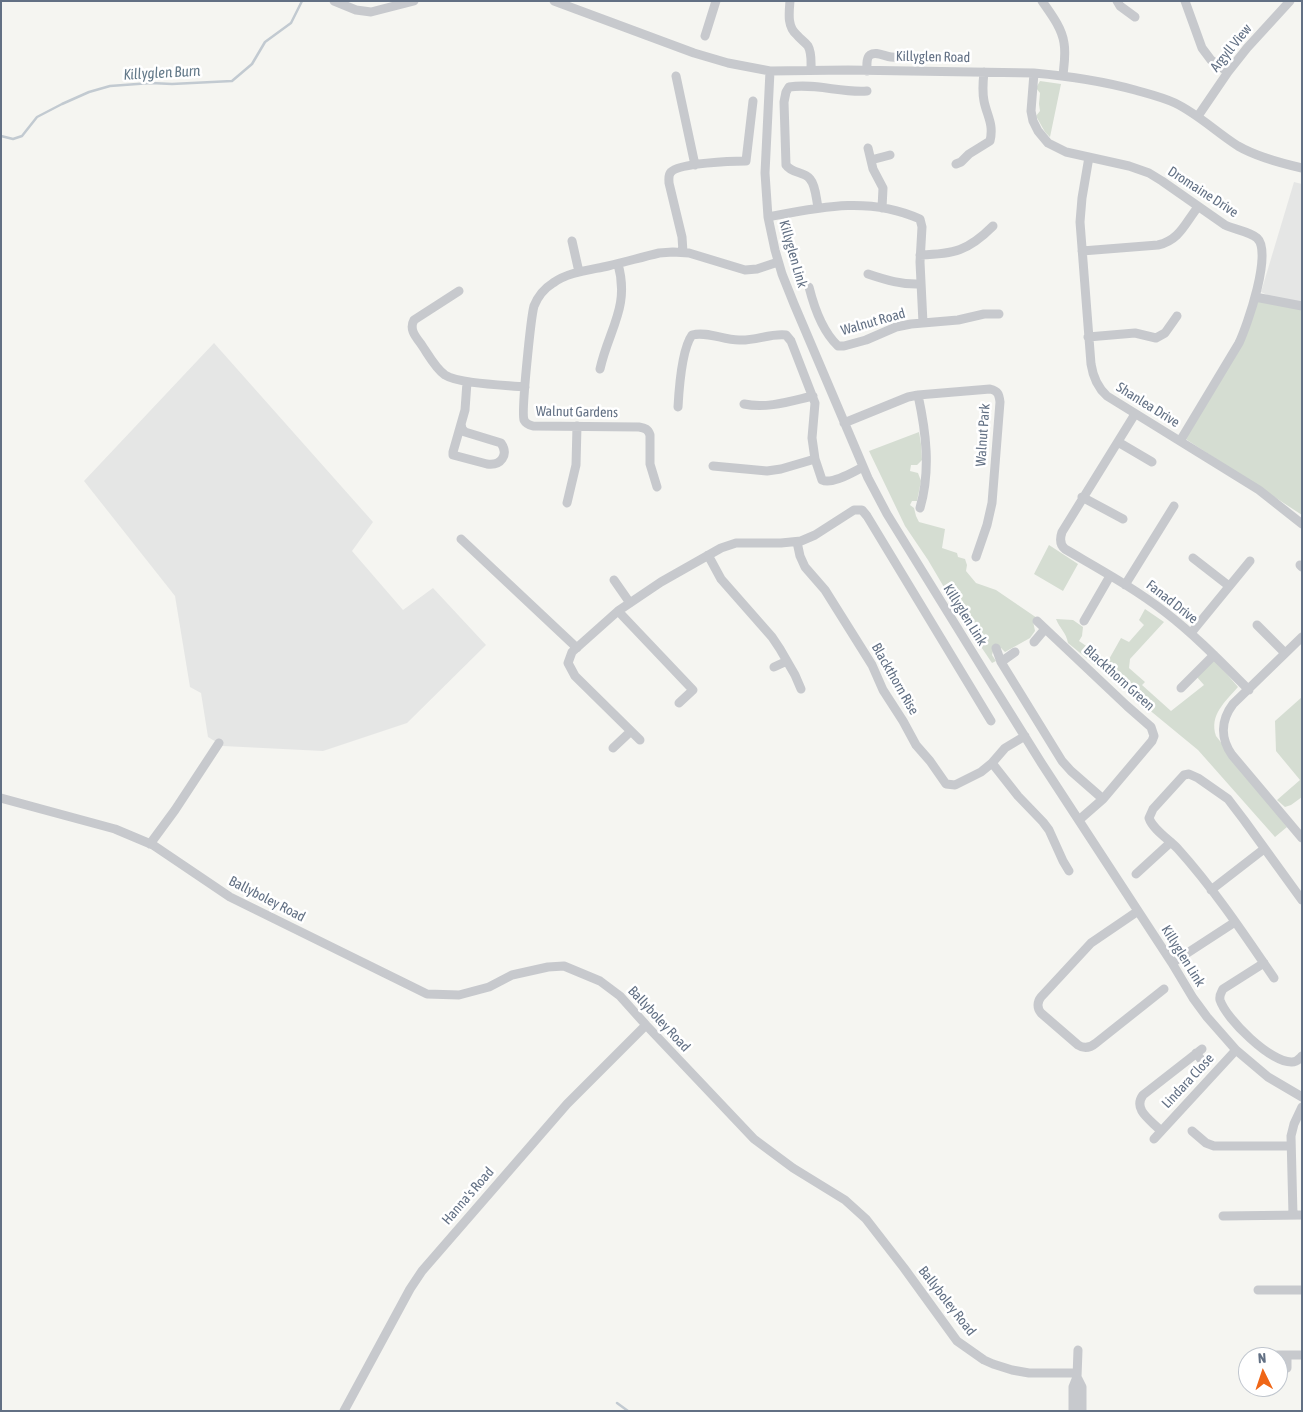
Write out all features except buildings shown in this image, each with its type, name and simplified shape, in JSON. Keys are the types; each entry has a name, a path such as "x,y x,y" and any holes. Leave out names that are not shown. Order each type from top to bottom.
{"street":[{"path":"334,1 356,10 372,12 414,1"},
{"name":"Killyglen Road","path":"554,1 694,53 728,63 770,71 867,70 1034,73 1063,75 1123,87 1172,102 1198,116 1239,147 1274,161 1302,168"},
{"path":"705,36 716,1"},
{"path":"790,1 789,15 791,26 793,32 809,48 811,70"},
{"path":"1042,1 1056,22 1063,38 1065,53 1063,75"},
{"path":"1117,1 1120,6 1135,17"},
{"path":"1185,1 1202,48 1212,60 1228,72"},
{"name":"Argyll View","path":"1198,116 1247,48 1290,1"},
{"path":"867,70 867,58 873,54 889,57 916,57"},
{"name":"Killyglen Link","path":"770,71 765,173 768,217 778,262 863,467 887,514 1025,736 1193,998 1236,1050 1268,1077 1302,1097"},
{"path":"956,164 990,141 992,130 984,100 984,72"},
{"name":"Dromaine Drive","path":"1034,73 1031,111 1033,121 1038,131 1052,146 1066,152 1130,166 1149,173 1224,225 1252,234 1261,242 1263,249 1262,258 1255,297 1247,326 1239,343 1180,441"},
{"path":"676,76 696,165"},
{"path":"818,207 813,183 810,178 805,174 791,171 786,165 784,102 786,92 789,87 799,86 852,92 867,91"},
{"path":"683,252 682,237 668,177 670,172 696,165 746,160 753,101"},
{"path":"868,148 874,171 883,188 882,208"},
{"path":"871,160 890,155"},
{"name":"Shanlea Drive","path":"1089,157 1081,210 1082,251 1088,337 1092,371 1097,385 1107,396 1259,490 1302,524"},
{"name":"Walnut Road","path":"768,217 818,207 850,204 882,208 913,216 920,220 922,227 920,255 923,323"},
{"path":"1082,251 1168,243 1176,237 1198,207"},
{"path":"920,255 944,254 961,249 974,242 993,226"},
{"path":"572,241 580,272"},
{"name":"Walnut Gardens","path":"657,487 650,467 650,435 646,428 639,426 533,426 527,424 524,420 525,387 532,319 536,301 552,283 580,272 659,253 683,252 745,270 761,269 778,262"},
{"path":"600,369 607,343 618,317 621,302 622,284 618,264"},
{"path":"868,274 890,282 921,284"},
{"name":"Walnut Road","path":"808,287 823,324 833,342 838,346 866,340 896,327 958,320 978,315 999,314"},
{"name":"Walnut Gardens","path":"459,291 415,319 412,323 412,329 415,335 441,372 451,378 467,382 525,387"},
{"path":"1255,297 1302,306"},
{"path":"1088,337 1135,333 1156,338 1165,333 1177,316"},
{"path":"678,407 680,376 688,341 692,335 699,333 739,340 755,340 786,335 792,341 816,408 812,438 815,459 822,480 826,482 834,481 863,467"},
{"path":"461,424 465,432 501,443 504,449 503,457 499,463 487,464 453,455 452,452 465,410 467,382"},
{"name":"Walnut Park","path":"844,423 918,395 990,389 996,391 1000,402 992,503 976,557"},
{"path":"918,395 926,434 927,458 920,508"},
{"path":"744,404 759,406 813,396"},
{"path":"1123,519 1082,497 1135,414"},
{"path":"567,502 576,465 577,426"},
{"path":"1118,442 1152,462"},
{"path":"713,466 770,471 815,459"},
{"name":"Fanad Drive","path":"1082,497 1062,532 1060,540 1062,546 1164,610 1249,690"},
{"path":"1125,584 1174,506"},
{"path":"640,740 575,676 568,663 572,652 618,611 661,582 726,545 736,543 797,542 815,535 854,510 863,511 991,721"},
{"path":"461,539 577,648"},
{"name":"Blackthorn Rise","path":"797,542 799,554 805,567 825,590 872,665 883,690 916,745 930,760 944,782 949,786 954,785 981,772 1005,748 1025,736"},
{"path":"712,553 721,578 772,637 801,689"},
{"path":"1193,558 1229,586"},
{"path":"1191,634 1250,561"},
{"path":"1084,621 1110,576"},
{"path":"614,580 630,603"},
{"path":"618,611 693,690 679,703"},
{"name":"Blackthorn Green","path":"1037,621 1153,730 1154,737 1152,741 1103,799 1079,820"},
{"path":"1257,625 1285,653"},
{"path":"1034,642 1045,629"},
{"path":"1302,637 1233,704 1226,717 1223,729 1225,743 1232,755 1302,838"},
{"path":"996,648 1001,662 1065,765 1103,799"},
{"path":"1001,662 1015,652"},
{"path":"1181,688 1214,655"},
{"path":"774,667 787,661"},
{"path":"613,748 630,732"},
{"path":"150,844 219,743"},
{"path":"992,763 1018,796 1049,830 1069,871"},
{"path":"1274,978 1235,922 1179,849 1152,825 1150,816 1155,807 1183,775 1188,774 1198,778 1228,799 1302,900"},
{"name":"Ballyboley Road","path":"1,798 115,829 150,844 230,897 428,994 459,995 489,987 512,975 534,969 564,966 600,981 620,996 754,1139 793,1168 845,1200 866,1219 909,1274 957,1341 993,1364 1028,1378 1078,1375"},
{"path":"1136,874 1171,842"},
{"path":"1211,890 1264,849"},
{"path":"1138,911 1089,945 1041,996 1038,1004 1039,1010 1078,1046 1087,1048 1096,1043 1164,989"},
{"path":"1172,964 1235,922"},
{"path":"1264,964 1223,990 1220,994 1221,1001 1230,1016 1243,1031 1267,1053 1291,1062 1296,1061 1302,1056"},
{"name":"Hanna's Road","path":"344,1411 410,1289 422,1271 567,1104 646,1025"},
{"name":"Lindara Close","path":"1154,1139 1236,1050"},
{"name":"Lindara Close","path":"1161,1131 1141,1110 1140,1099 1199,1051 1203,1062"},
{"path":"1223,1216 1297,1215 1291,1146 1292,1132 1302,1108"},
{"path":"1192,1131 1206,1143 1214,1146 1291,1146"},
{"path":"1258,1290 1302,1290"},
{"path":"1078,1350 1078,1375 1082,1388 1082,1411"},
{"path":"1288,1355 1302,1355"},
{"path":"1073,1411 1073,1387 1078,1375"}],"shaded area":[{"path":"1040,81 1061,84 1050,137 1036,116 1040,111 1040,93 1036,88"},
{"path":"1294,182 1302,184 1302,302 1269,296 1261,292"},
{"path":"1257,301 1302,309 1302,515 1184,438"},
{"path":"214,343 373,522 352,551 403,610 433,588 486,645 407,723 323,751 223,746 208,737 201,693 190,687 175,596 84,481"},
{"path":"919,432 922,460 917,465 911,465 910,471 918,473 921,481 917,501 912,501 910,505 914,508 919,522 945,529 942,548 957,553 958,557 965,559 966,571 976,583 996,590 1037,618 1033,621 1035,631 1030,638 1005,652 1001,648 994,648 992,655 996,661 992,663 905,526 869,451"},
{"path":"1049,545 1078,564 1063,591 1034,574"},
{"path":"1145,609 1164,622 1130,659 1129,668 1145,682 1142,685 1171,711 1204,685 1196,676 1214,659 1238,687 1216,715 1214,728 1216,736 1287,827 1275,837 1198,750 1068,643 1056,619 1073,620 1083,627 1082,636 1079,641 1108,661 1121,638 1129,642 1144,625 1139,620"},
{"path":"1302,697 1302,797 1285,807 1277,800 1300,780 1276,751 1275,721"}],"waterway":[{"name":"Killyglen Burn","path":"1,136 13,139 22,136 37,117 89,92 110,86 232,81 252,64 265,42 291,23 302,1"},
{"path":"617,1403 628,1411"}]}
